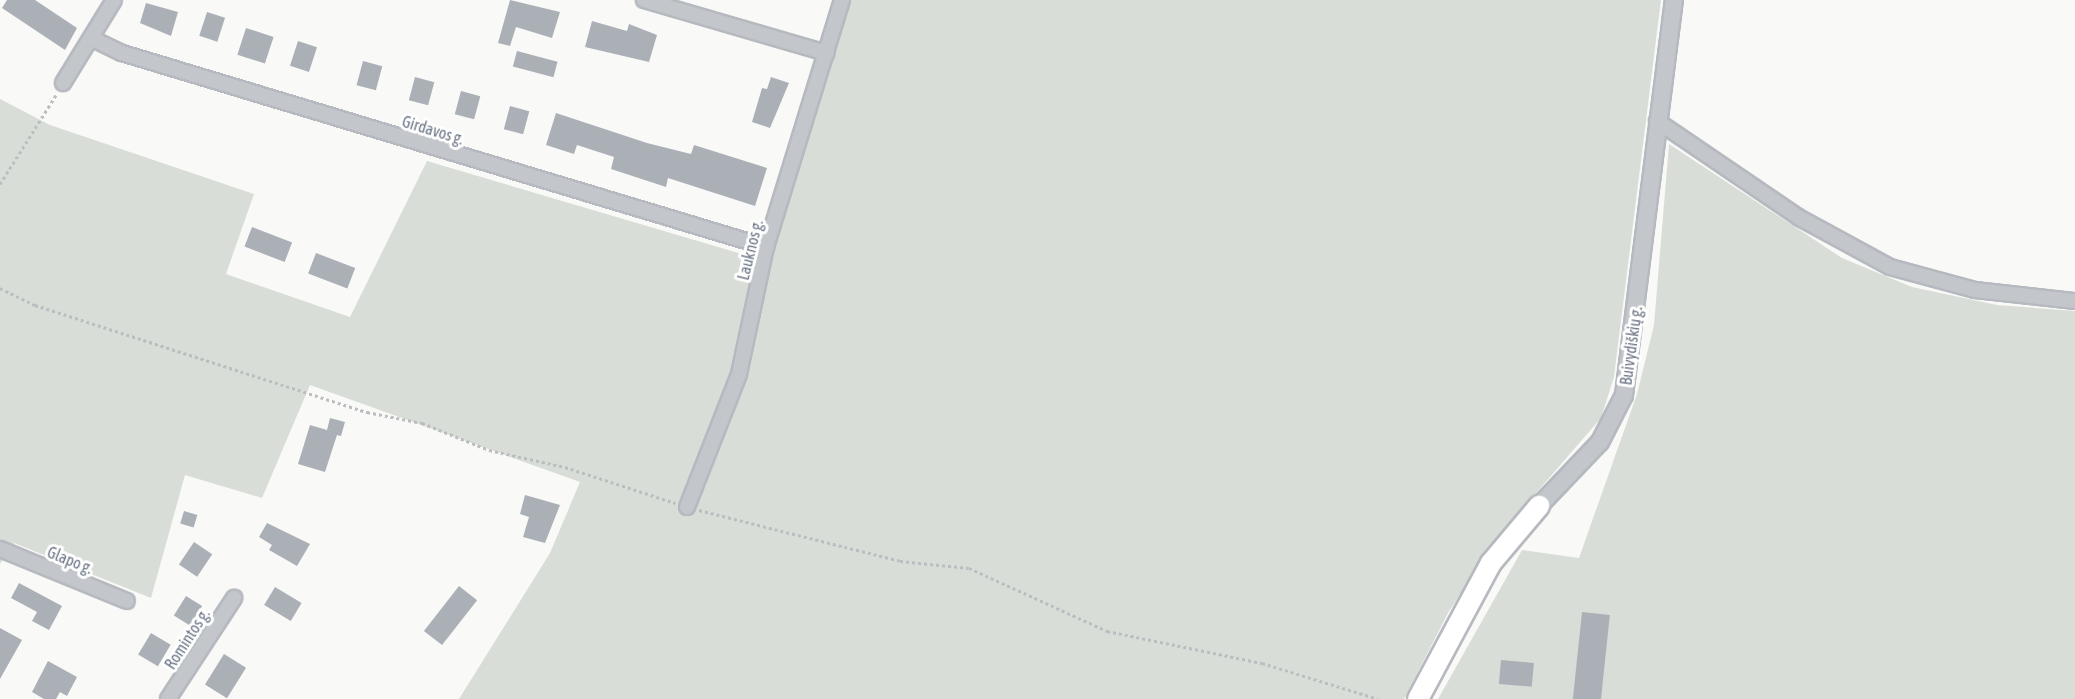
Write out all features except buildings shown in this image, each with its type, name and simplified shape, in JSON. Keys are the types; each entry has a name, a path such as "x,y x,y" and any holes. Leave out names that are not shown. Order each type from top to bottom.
{"main road":[{"name":"Buivydiškių g.","path":"1418,699 1491,564 1539,506"}],"street":[{"path":"63,83 93,39 114,0"},
{"path":"644,0 826,53"},
{"name":"Lauknos g.","path":"687,507 739,374 766,247 842,0"},
{"name":"Buivydiškių g.","path":"1539,506 1600,442 1624,395 1674,0"},
{"name":"Girdavos g.","path":"93,39 122,53 766,247"},
{"path":"1657,121 1798,217 1890,267 1975,290 2075,301"},
{"name":"Glapo g.","path":"0,549 127,601"},
{"name":"Romintos g.","path":"168,699 234,598"}],"path":[{"path":"0,184 63,83"}],"shaded area":[{"path":"849,0 1661,0 1614,377 1601,418 1492,544 1448,613 1404,699 459,699 550,553 580,482 310,385 262,498 185,475 151,598 14,543 0,564 0,99 50,125 254,194 226,274 350,317 427,161 769,262"},
{"path":"1669,144 1842,258 1912,287 1997,305 2075,311 2075,699 1438,699 1522,550 1579,558 1637,394 1654,325"}]}
